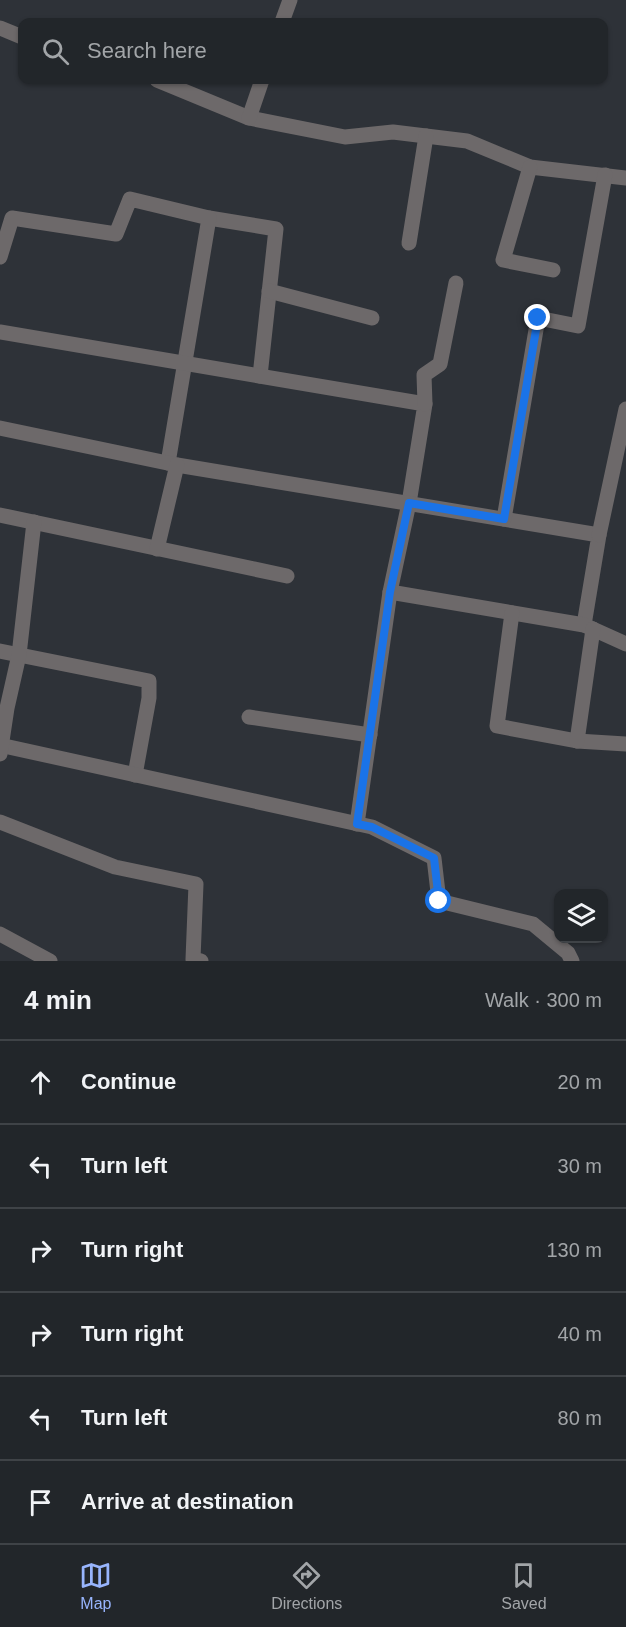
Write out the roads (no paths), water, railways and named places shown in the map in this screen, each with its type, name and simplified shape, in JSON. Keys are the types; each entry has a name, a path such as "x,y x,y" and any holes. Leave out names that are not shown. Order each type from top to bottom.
{"street":[{"path":"283,18 290,0"},
{"path":"0,28 18,35"},
{"path":"167,84 249,118 345,137 393,132 467,141 530,167 626,178"},
{"path":"249,118 261,84"},
{"path":"409,243 426,136"},
{"path":"530,167 503,260 553,270"},
{"path":"504,519 538,318 578,326 605,175"},
{"path":"0,257 6,216 116,234 130,199 209,218 276,229 260,376"},
{"path":"157,549 172,464 184,363 209,218"},
{"path":"357,824 390,592 409,503 425,404 424,375 440,364 456,283"},
{"path":"269,291 372,318"},
{"path":"0,332 425,404"},
{"path":"577,741 599,535 623,438 626,410"},
{"path":"0,428 172,464 599,535"},
{"path":"0,515 287,576"},
{"path":"34,522 20,655 0,748 372,827 434,858 439,901 533,924 568,953 573,961"},
{"path":"390,592 589,627 626,644"},
{"path":"512,613 497,726 577,741 626,744"},
{"path":"0,651 149,681 149,698 135,775"},
{"path":"249,717 370,735"},
{"path":"0,822 115,867 196,884 193,959 201,961"},
{"path":"0,933 50,961"}]}
